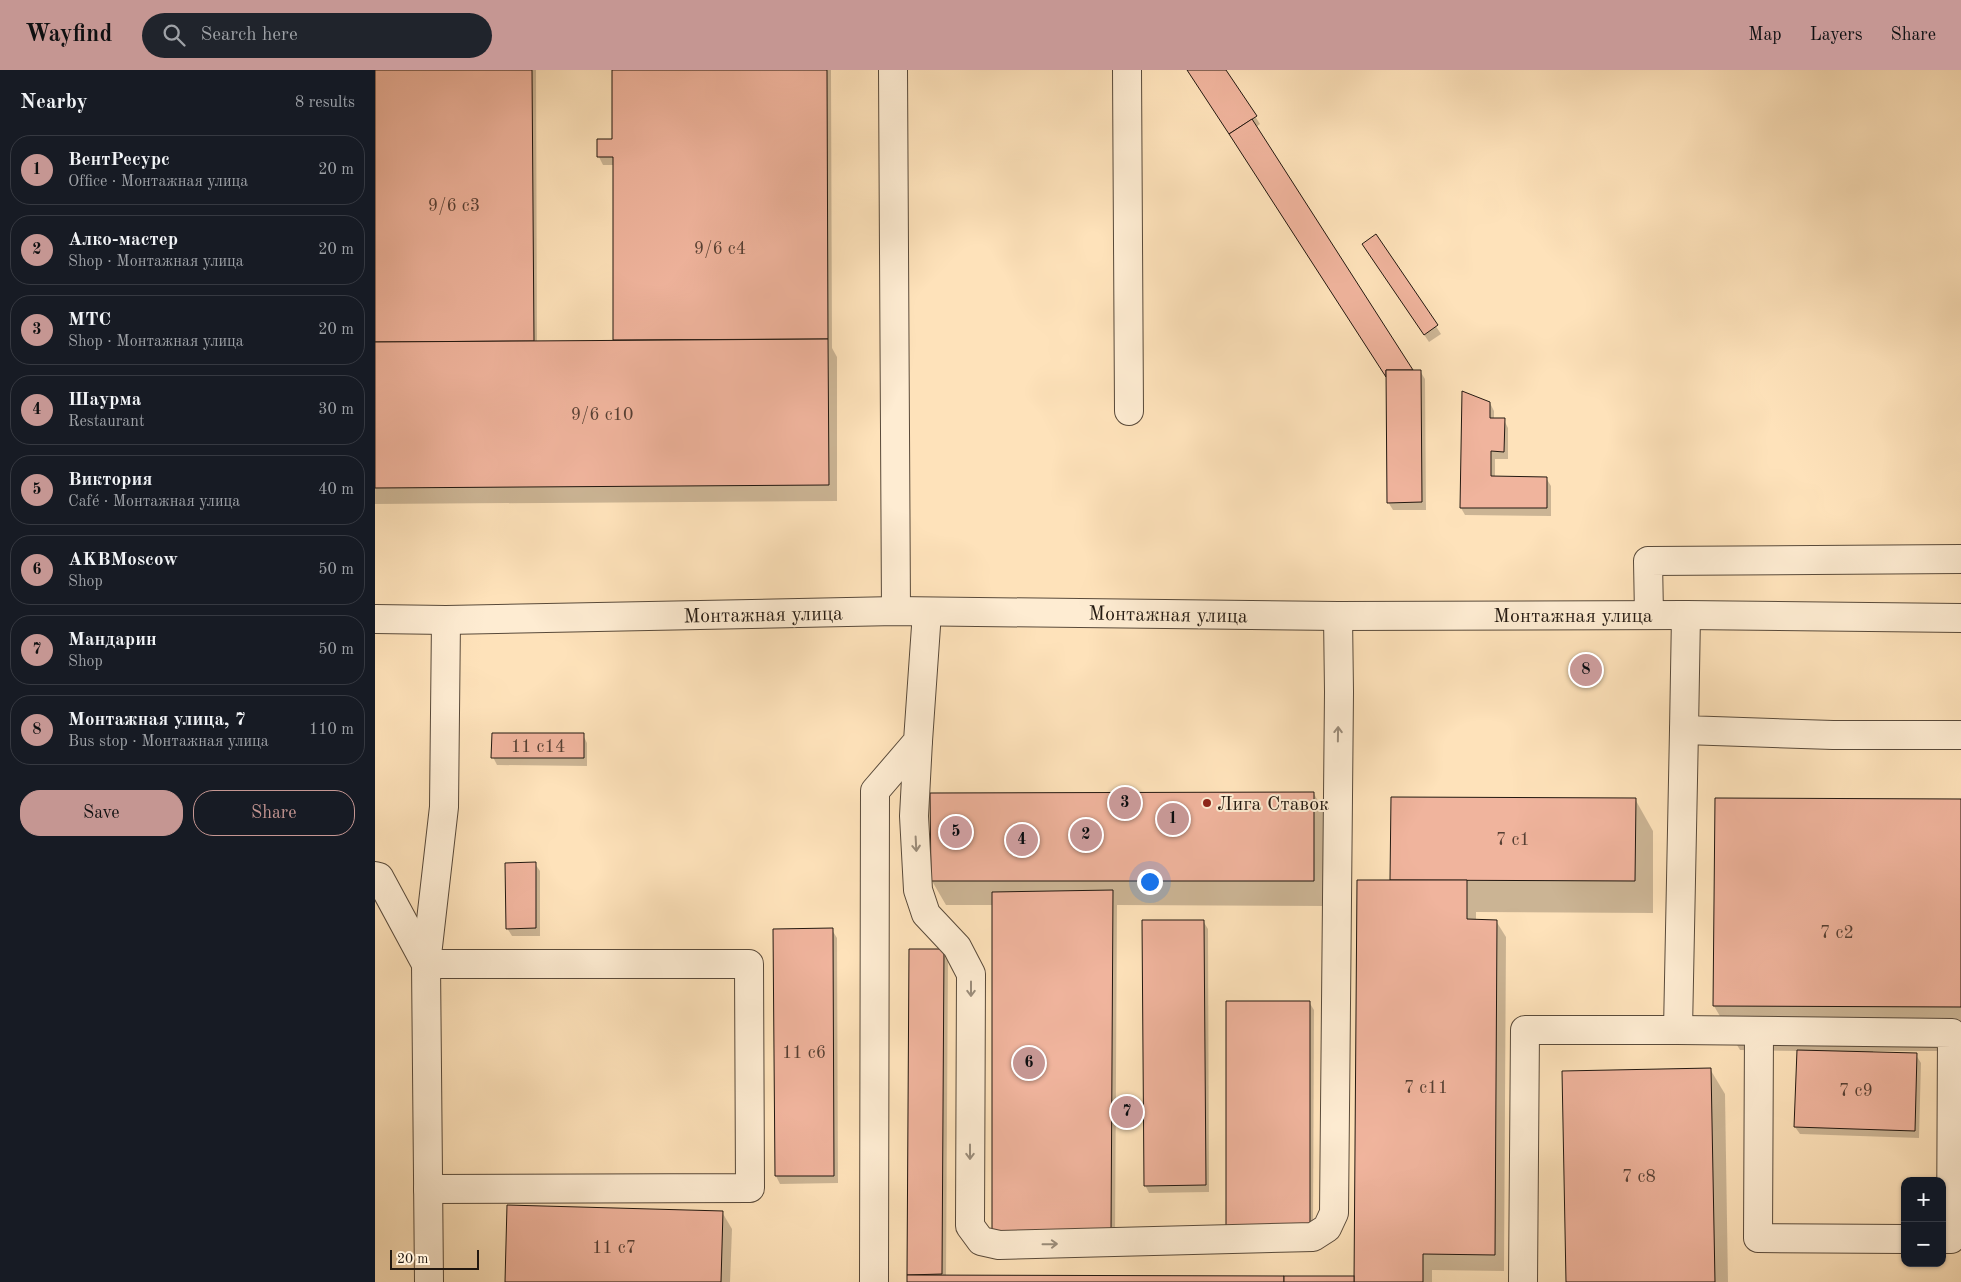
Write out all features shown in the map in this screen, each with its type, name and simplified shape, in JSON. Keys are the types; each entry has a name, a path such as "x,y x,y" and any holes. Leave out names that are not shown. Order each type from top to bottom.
{"street":[{"path":"893,70 896,611"},
{"path":"1127,70 1129,412"},
{"path":"1649,615 1648,561 1961,559"},
{"name":"Монтажная улица","path":"375,619 446,620 896,611 1338,616 1686,615 1961,618"},
{"path":"927,612 914,816 918,890 926,914 957,947 971,974 970,1226 981,1241 999,1245 1313,1237 1327,1228 1334,1213 1339,692 1338,616"},
{"path":"1678,1030 1686,615"},
{"path":"429,1282 426,964 444,807 446,620"},
{"path":"1684,730 1833,735 1961,735"},
{"path":"874,1282 875,791 918,741"},
{"path":"375,876 379,877 426,964"},
{"path":"426,964 749,964 750,1188 428,1189"},
{"path":"1523,1282 1525,1030 1952,1033 1951,1239 1946,1239"},
{"path":"1759,1032 1758,1238 1901,1239"}],"building":[{"path":"375,70 532,70 534,341 375,342"},
{"path":"612,70 827,70 828,339 613,340 613,157 597,157 597,139 612,139"},
{"path":"1187,70 1226,70 1257,116 1229,134"},
{"path":"1252,119 1413,370 1386,370 1386,377 1229,134"},
{"path":"1376,234 1438,325 1424,335 1362,244"},
{"path":"828,339 829,485 375,488 375,342"},
{"path":"1386,370 1421,370 1422,502 1387,503"},
{"path":"1462,391 1490,402 1490,418 1505,418 1504,452 1491,451 1491,476 1547,477 1547,508 1460,508"},
{"path":"492,733 584,733 584,758 491,758"},
{"path":"1314,792 1314,881 931,881 930,793"},
{"path":"1391,797 1636,798 1635,881 1390,880"},
{"path":"1715,798 1961,799 1961,1007 1713,1006"},
{"path":"536,862 536,928 506,929 505,863"},
{"path":"1357,880 1467,880 1467,919 1497,920 1495,1255 1423,1254 1423,1282 1354,1282"},
{"path":"1113,890 1111,1235 992,1235 992,892"},
{"path":"1142,920 1204,920 1206,1185 1144,1186"},
{"path":"833,928 834,1176 775,1176 773,929"},
{"path":"909,949 944,949 942,1274 907,1275"},
{"path":"1226,1001 1310,1001 1310,1225 1226,1226"},
{"path":"1797,1050 1917,1053 1915,1131 1794,1127"},
{"path":"1711,1068 1715,1282 1566,1282 1562,1071"},
{"path":"507,1205 723,1211 721,1282 505,1282"},
{"path":"907,1275 1284,1276 1284,1282 907,1282"},
{"path":"1284,1276 1354,1276 1354,1282 1284,1282"}],"place":[{"name":"Монтажная улица, 7","path":"1586,670"},
{"name":"МТС","path":"1125,803"},
{"name":"Лига Ставок","path":"1207,803"},
{"name":"ВентРесурс","path":"1173,819"},
{"name":"Виктория","path":"956,832"},
{"name":"Алко-мастер","path":"1086,835"},
{"name":"Шаурма","path":"1022,840"},
{"name":"AKBMoscow","path":"1029,1063"},
{"name":"Мандарин","path":"1127,1112"}]}
